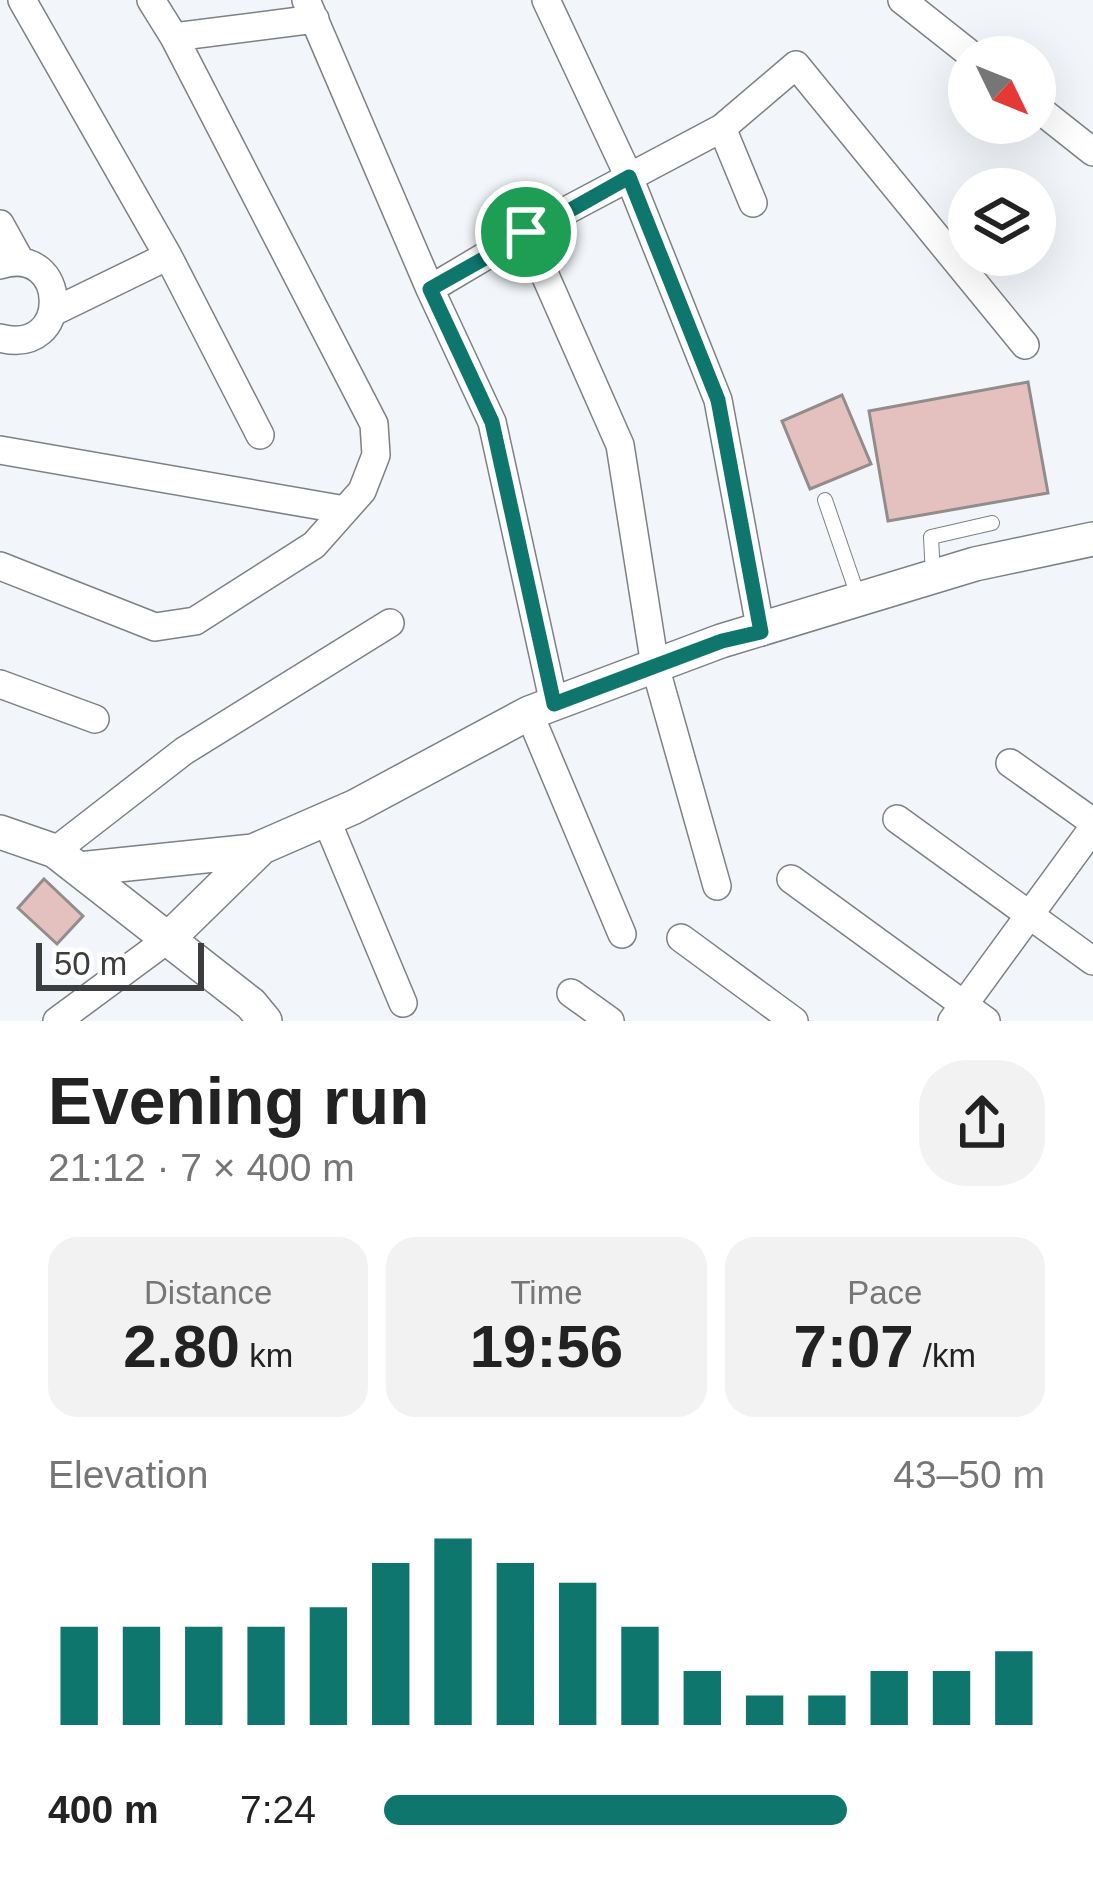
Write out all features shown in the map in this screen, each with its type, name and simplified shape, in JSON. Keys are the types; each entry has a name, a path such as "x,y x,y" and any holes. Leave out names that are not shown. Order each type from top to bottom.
{"street":[{"path":"22,0 168,256 260,435"},
{"path":"0,566 155,628 195,621 314,545 362,490 376,455 374,424 151,0"},
{"path":"546,0 629,177 718,400 761,632"},
{"path":"902,0 948,36"},
{"path":"174,37 310,9 492,422 541,709 622,934"},
{"path":"430,289 722,128 796,65 1024,346"},
{"path":"1056,123 1093,152"},
{"path":"722,128 754,203"},
{"path":"0,224 10,263 44,274 55,299 40,332 30,338 0,338"},
{"path":"526,232 620,445 655,666 717,886"},
{"path":"53,312 168,256"},
{"path":"0,450 345,510"},
{"path":"61,1020 168,939 263,847 541,709 722,641 859,598 1093,538"},
{"path":"67,860 184,751 390,623"},
{"path":"0,684 95,719"},
{"path":"791,879 967,1016 1029,915 1093,825 1010,764"},
{"path":"326,819 403,1003"},
{"path":"897,819 1093,961"},
{"path":"6,841 67,860 251,1004 266,1021"},
{"path":"67,860 263,847"},
{"path":"682,938 794,1021"},
{"path":"571,993 610,1021"}],"lane":[{"path":"825,500 859,598"},
{"path":"934,576 931,537 992,523"}],"building":[{"path":"1028,382 1048,493 888,521 869,411"},
{"path":"842,395 871,464 810,489 782,421"},
{"path":"44,879 83,916 57,944 18,908"}],"route":[{"path":"629,177 718,400 761,632 722,641 554,704 492,422 430,289 526,232 629,177"}]}
